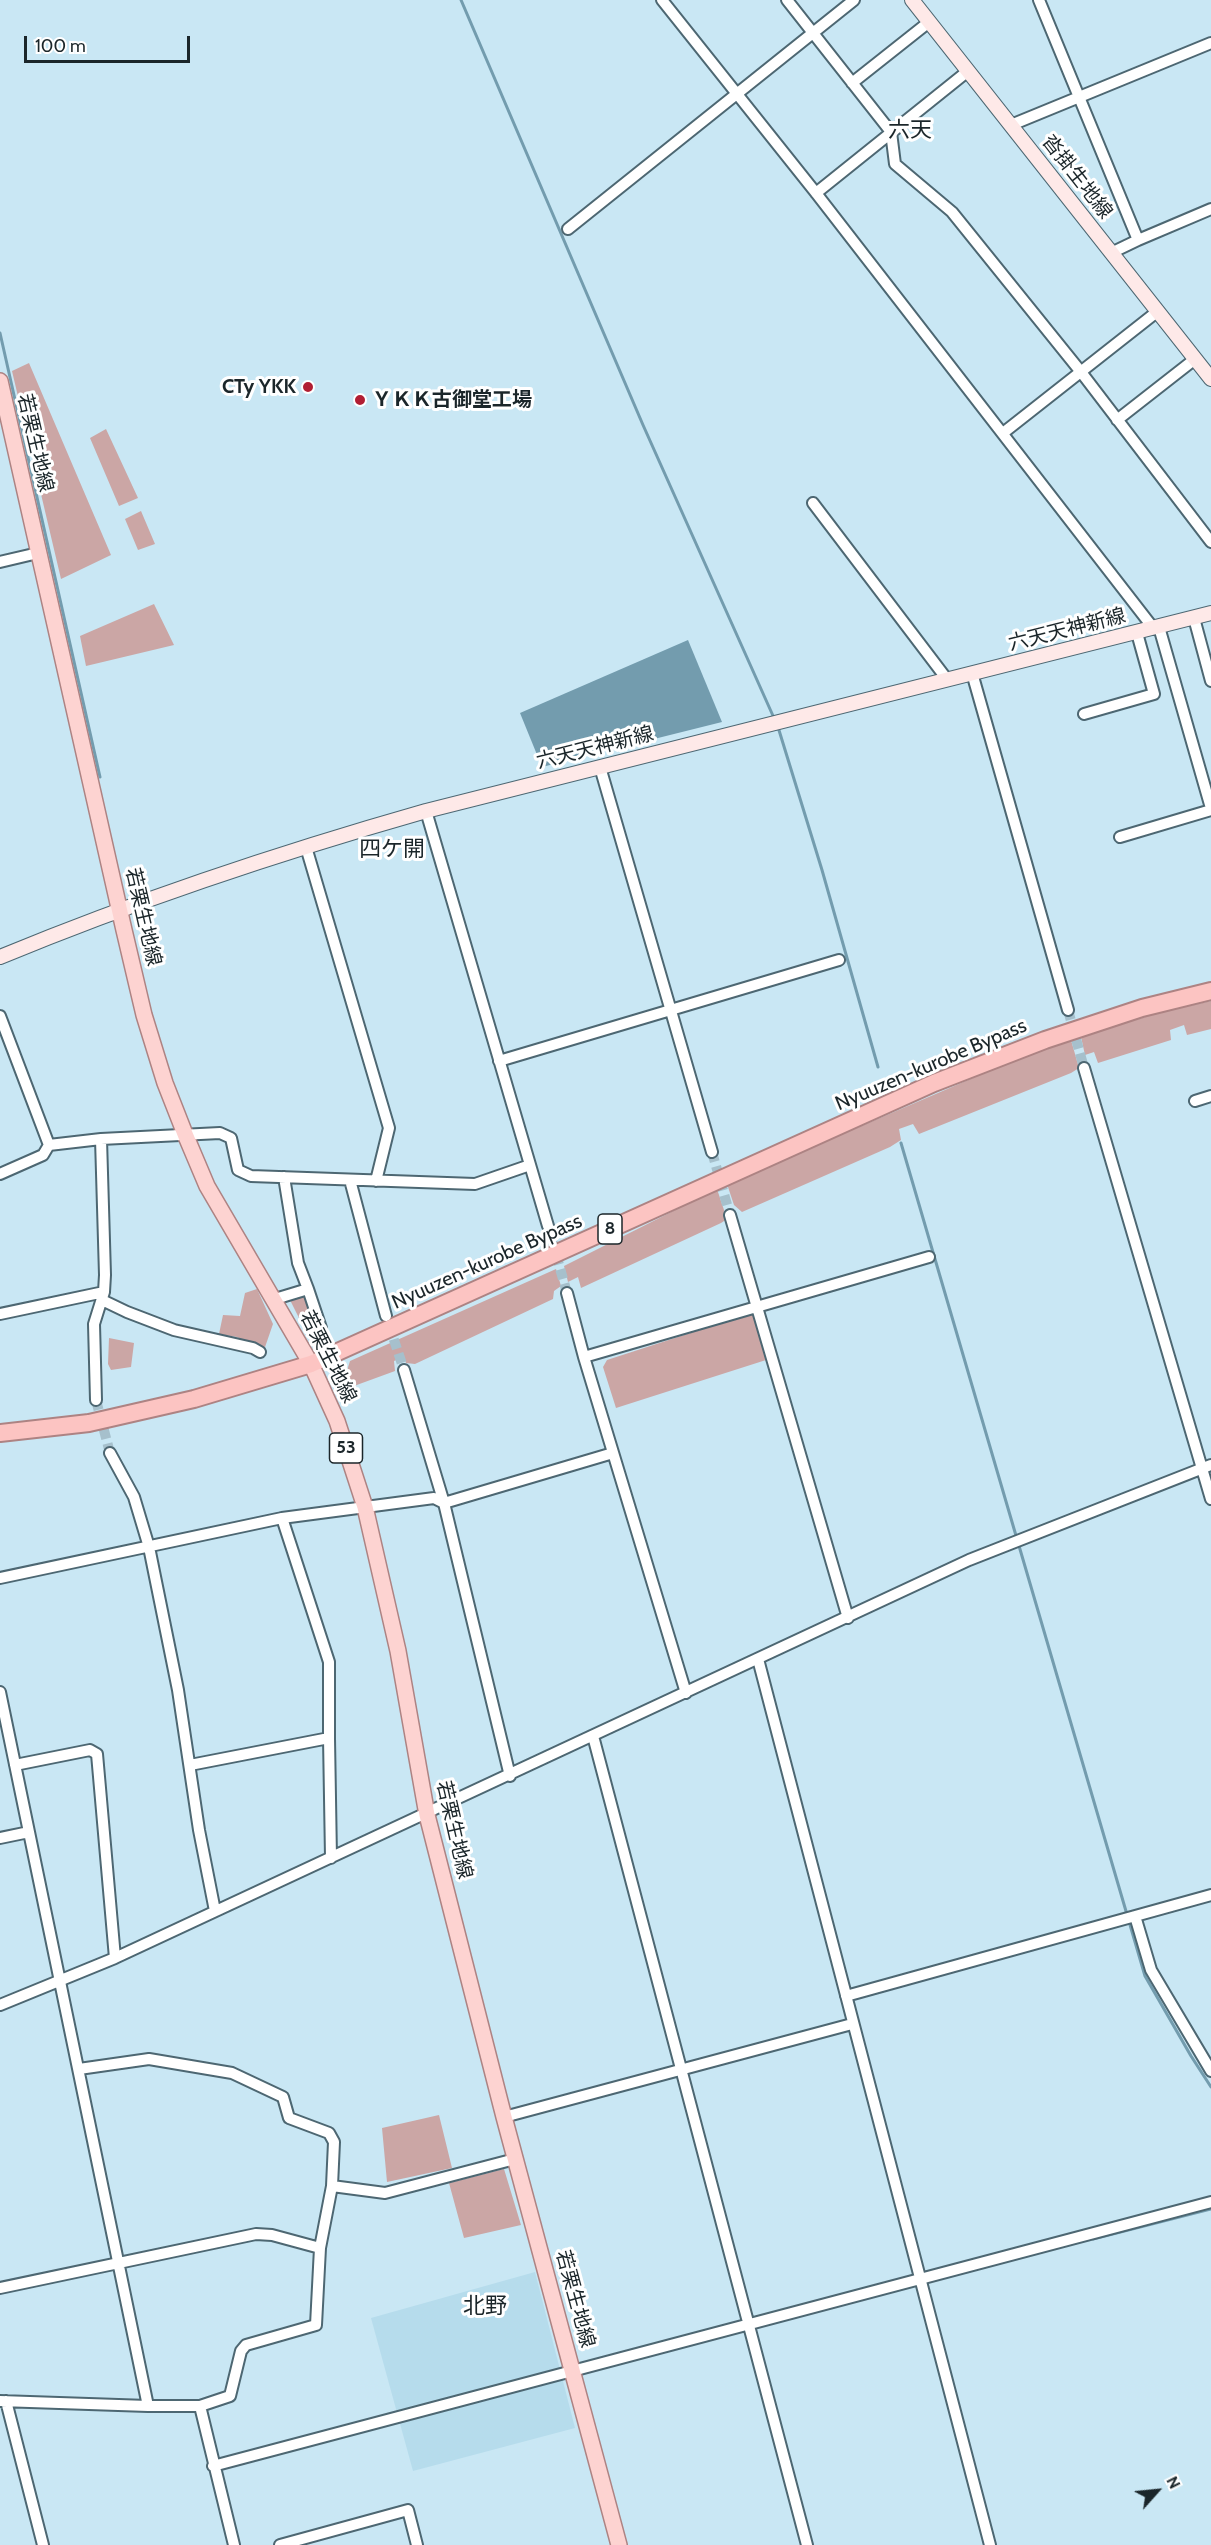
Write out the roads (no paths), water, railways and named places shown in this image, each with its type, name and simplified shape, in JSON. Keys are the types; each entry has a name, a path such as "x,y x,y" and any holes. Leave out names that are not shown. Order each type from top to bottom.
{"highway":[{"name":"Nyuuzen-kurobe Bypass","path":"0,1433 89,1423 194,1399 311,1364 934,1083 1045,1040 1142,1008 1211,991"}],"main road":[{"name":"沓掛生地線","path":"912,0 1211,379"},
{"name":"若栗生地線","path":"0,381 144,1015 165,1083 207,1186 311,1364 337,1421 365,1507 398,1652 427,1815 515,2159 619,2545"},
{"name":"六天天神新線","path":"0,957 120,911 306,847 426,811 1211,613"}],"street":[{"path":"662,0 1157,628 1211,809 1120,837"},
{"path":"787,0 891,132 895,164 952,212 1081,372 1211,542"},
{"path":"568,229 854,0"},
{"path":"1039,0 1138,240"},
{"path":"852,83 929,22"},
{"path":"1011,125 1211,43"},
{"path":"816,193 968,71"},
{"path":"1112,253 1211,209"},
{"path":"1003,433 1158,311"},
{"path":"1117,420 1195,360"},
{"path":"813,503 946,678"},
{"path":"0,562 38,553"},
{"path":"1194,618 1211,681"},
{"path":"1084,714 1154,694 1137,633"},
{"path":"972,673 1068,1010"},
{"path":"600,767 712,1152"},
{"path":"426,811 548,1226"},
{"path":"306,847 388,1128 376,1181"},
{"path":"499,1061 839,960"},
{"path":"0,1016 49,1145"},
{"path":"1084,1068 1207,1467 1211,1499"},
{"path":"1195,1101 1211,1096"},
{"path":"49,1145 101,1139 220,1133 231,1138 238,1170 251,1176 475,1184 530,1165"},
{"path":"96,1400 94,1324 103,1296 104,1204 101,1139"},
{"path":"0,1173 43,1155 49,1145"},
{"path":"284,1177 298,1263 321,1328"},
{"path":"350,1180 386,1316"},
{"path":"730,1215 848,1618"},
{"path":"584,1357 929,1257"},
{"path":"275,1299 308,1288"},
{"path":"567,1293 584,1357 686,1693"},
{"path":"0,1314 103,1296 152,1322 253,1348 260,1352"},
{"path":"404,1370 444,1503 510,1776"},
{"path":"110,1453 134,1497 149,1547 178,1690 199,1830 215,1911"},
{"path":"0,1578 282,1518 434,1498 444,1503 613,1453"},
{"path":"0,2005 115,1958 427,1815 969,1560 1207,1467"},
{"path":"282,1518 329,1662 331,1858"},
{"path":"758,1659 990,2545"},
{"path":"0,1692 58,1981 79,2069 148,2406"},
{"path":"593,1736 807,2545"},
{"path":"190,1765 329,1738"},
{"path":"15,1765 90,1750 97,1754 115,1958"},
{"path":"0,1838 29,1832"},
{"path":"846,1996 1211,1895"},
{"path":"1135,1916 1151,1970 1211,2071"},
{"path":"504,2117 852,2024"},
{"path":"43,2545 3,2401 200,2406 230,2396 241,2351 246,2345 316,2325 320,2248 332,2187 334,2142 329,2133 289,2118 283,2097 232,2073 149,2059 79,2069"},
{"path":"332,2187 385,2193 515,2159"},
{"path":"213,2466 1211,2202"},
{"path":"0,2288 256,2234 272,2235 320,2248"},
{"path":"200,2406 234,2545"},
{"path":"280,2545 408,2510 417,2545"}],"waterway":[{"path":"461,0 643,425 774,718"},
{"path":"0,333 100,777"},
{"path":"778,727 822,870 878,1067"},
{"path":"901,1143 1145,1976 1211,2087"},
{"path":"1093,2239 1211,2209"}],"tunnel":[{"path":"1068,1010 1084,1068"},
{"path":"712,1152 730,1215"},
{"path":"548,1226 567,1293"},
{"path":"389,1325 404,1370"},
{"path":"96,1400 110,1453"}],"place":[{"name":"CTy YKK","path":"308,387"},
{"name":"ＹＫＫ古御堂工場","path":"360,400"}],"district":[{"name":"六天","path":"910,131"},
{"name":"四ケ開","path":"392,850"},
{"name":"北野","path":"485,2307"}]}
